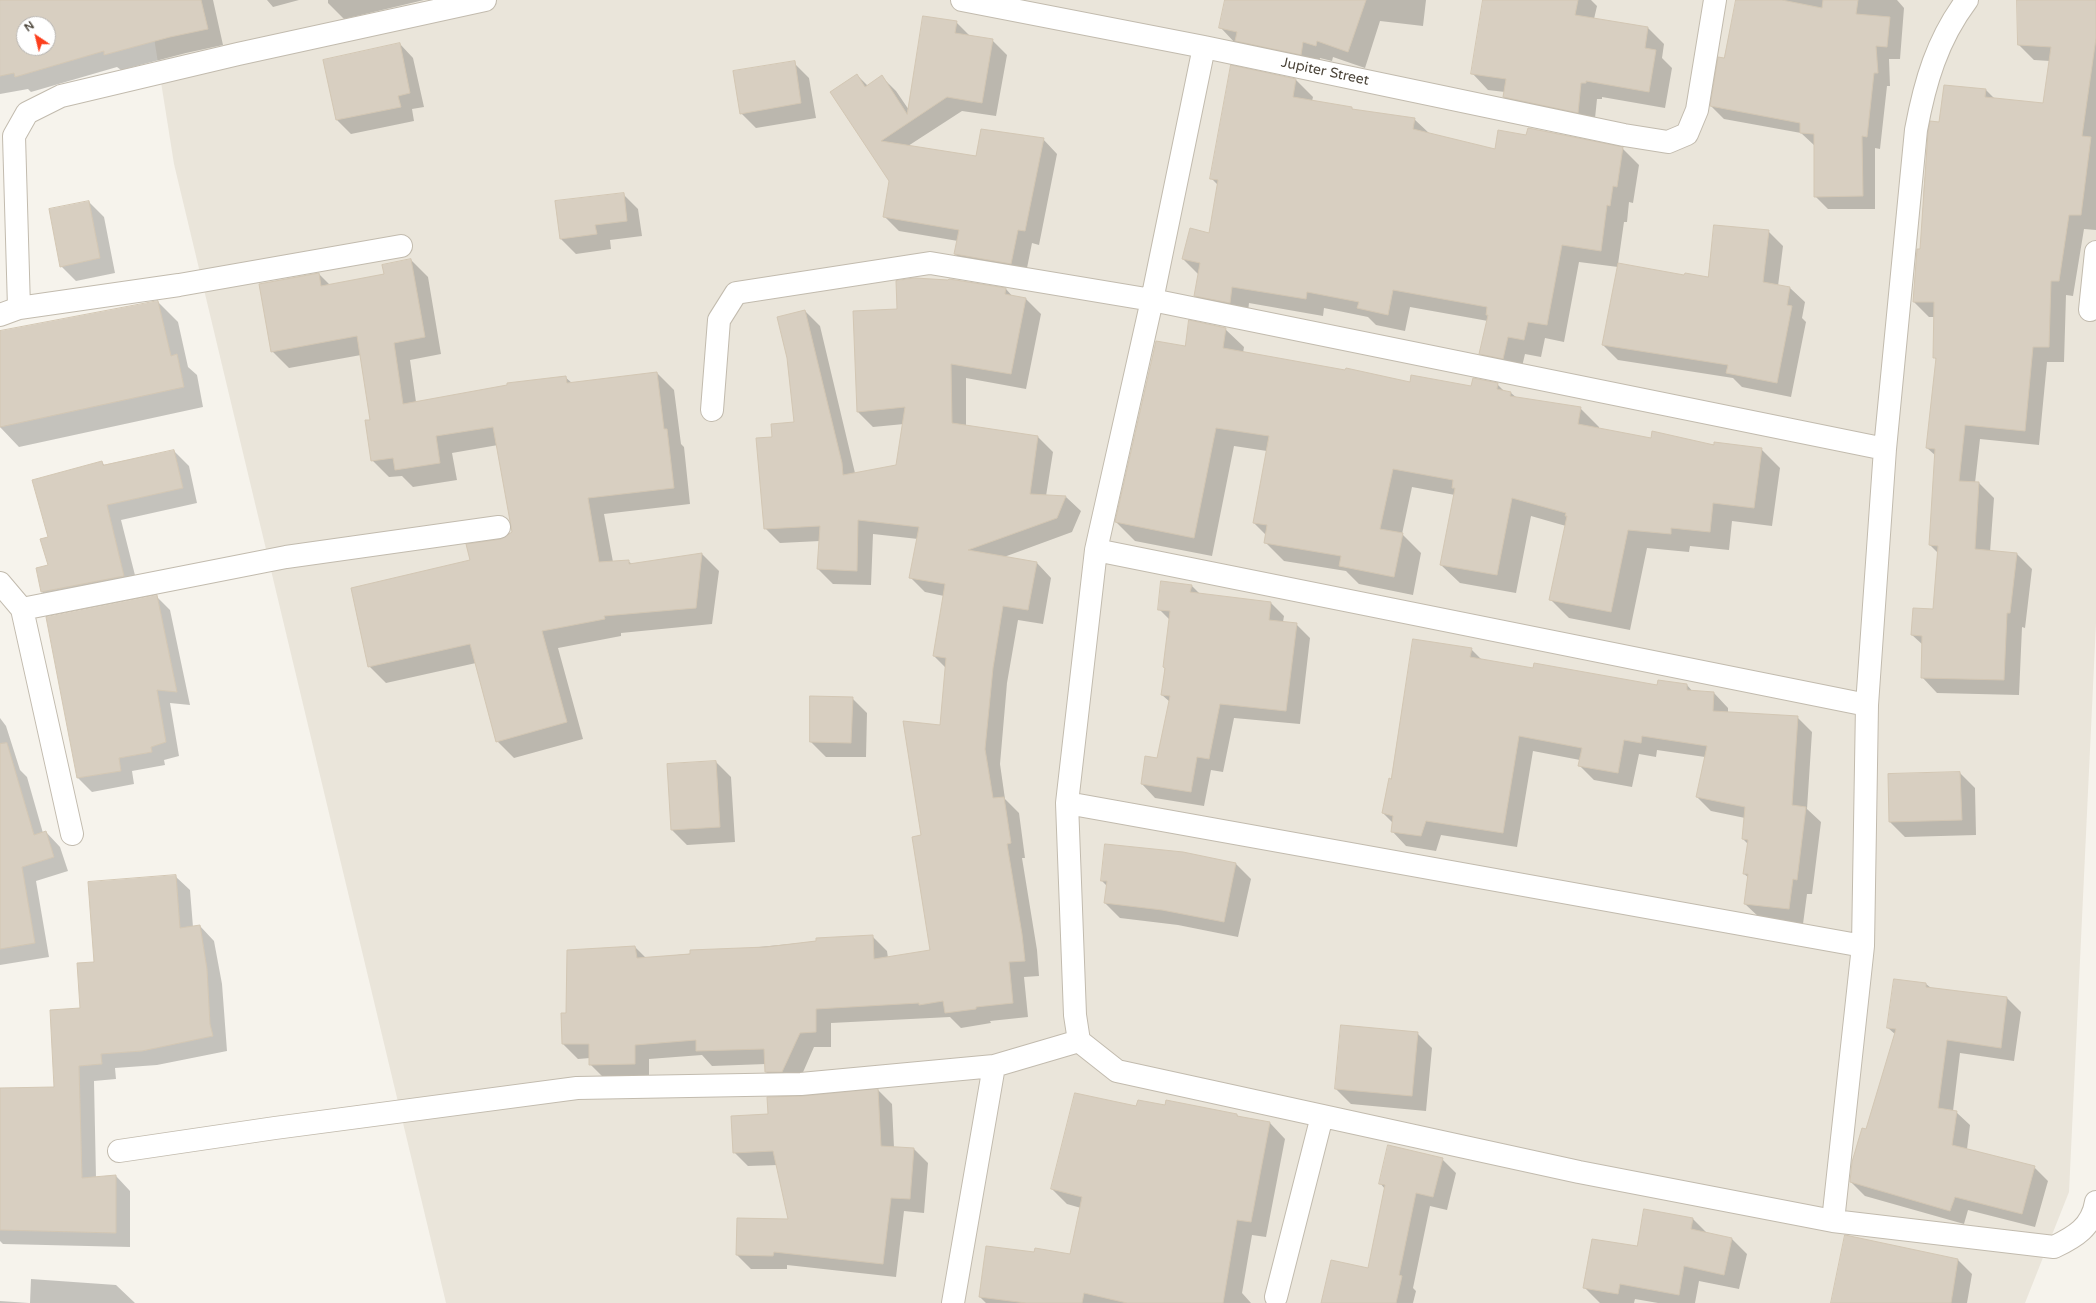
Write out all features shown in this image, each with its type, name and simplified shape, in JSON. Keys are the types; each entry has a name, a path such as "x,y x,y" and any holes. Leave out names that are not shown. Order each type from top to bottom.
{"street":[{"path":"401,246 180,285 9,311 14,136 27,113 61,96 238,54 485,0"},
{"name":"Jupiter Street","path":"962,0 1204,47 1624,135 1668,142 1687,134 1697,110 1715,0"},
{"path":"1833,1221 1863,946 1867,705 1885,449 1916,130 1924,88 1935,56 1956,15 1967,0"},
{"path":"1204,47 1152,300 1096,550 1067,803 1075,1015 1079,1041 1117,1071 1579,1172 1833,1221 2054,1247 2077,1236 2094,1213 2096,1202"},
{"path":"2090,310 2096,252"},
{"path":"712,410 719,320 736,294 930,263 1152,300 1885,449"},
{"path":"22,609 286,557 499,527"},
{"path":"1096,550 1867,705"},
{"path":"0,583 22,609 72,834"},
{"path":"1067,803 1863,946"},
{"path":"119,1151 283,1127 577,1088 801,1084 994,1066 1079,1041"},
{"path":"953,1303 994,1066"},
{"path":"1276,1297 1322,1116"}],"shaded area":[{"path":"148,0 2096,0 2096,623 2069,1192 2025,1303 446,1303 174,164"}],"building":[{"path":"0,0 201,0 208,29 170,37 104,55 104,51 15,77 14,73 0,76"},
{"path":"1225,0 1366,0 1348,52 1317,41 1316,46 1303,42 1301,55 1235,41 1237,32 1219,28"},
{"path":"1483,0 1578,0 1575,15 1648,27 1645,48 1656,50 1649,92 1586,81 1586,83 1581,83 1578,113 1503,97 1506,79 1471,74"},
{"path":"1736,0 1782,0 1822,8 1823,0 1858,0 1856,14 1890,17 1887,47 1876,46 1878,73 1874,73 1867,137 1862,136 1863,196 1814,197 1814,134 1800,133 1800,123 1710,106 1718,57 1724,58"},
{"path":"2017,0 2096,0 2096,38 2082,136 2091,137 2081,215 2069,215 2059,281 2051,281 2049,347 2033,347 2025,431 1965,425 1959,481 1979,482 1975,549 2017,553 2010,613 2007,613 2004,680 1921,678 1922,636 1911,635 1913,608 1933,609 1938,546 1929,545 1935,449 1926,448 1936,358 1933,358 1934,302 1913,302 1917,249 1920,249 1928,132 1930,121 1939,122 1944,85 1986,89 1985,97 2043,103 2051,47 2018,45"},
{"path":"923,16 957,21 955,33 993,39 982,103 947,97 881,141 976,156 981,129 1044,138 1025,231 1018,230 1011,264 954,254 959,230 883,217 889,181 830,92 857,74 865,87 882,75 907,114"},
{"path":"400,43 410,93 398,96 401,107 336,120 323,60"},
{"path":"795,61 801,103 740,114 733,71"},
{"path":"1231,65 1296,79 1293,97 1352,107 1352,109 1415,118 1413,129 1495,149 1498,130 1526,135 1528,128 1623,147 1617,187 1613,186 1610,206 1607,205 1601,251 1562,245 1547,325 1528,322 1524,340 1508,337 1503,359 1479,354 1488,315 1486,315 1487,307 1393,290 1388,315 1357,308 1359,302 1307,292 1306,299 1232,287 1230,303 1194,296 1200,263 1182,259 1190,228 1209,233 1218,180 1210,179"},
{"path":"624,193 627,221 595,225 597,234 560,239 555,201"},
{"path":"89,201 100,258 60,267 49,209"},
{"path":"1714,225 1769,230 1763,282 1790,287 1787,305 1792,306 1777,383 1726,373 1728,365 1602,345 1618,263 1684,275 1685,273 1708,277"},
{"path":"411,259 425,337 394,343 403,404 507,385 507,383 566,376 567,383 657,372 664,429 667,429 674,488 588,498 599,562 629,560 629,564 702,553 696,608 604,616 605,619 542,631 567,722 496,742 470,644 368,667 351,588 470,560 466,544 501,539 512,532 493,427 436,436 440,463 395,470 393,458 371,461 365,420 370,420 357,336 271,352 259,284 319,273 321,286 384,274 382,265"},
{"path":"915,278 949,279 1006,288 1005,294 1026,298 1011,374 951,364 952,423 1038,436 1030,494 1066,496 1057,518 968,550 1037,562 1028,610 1003,606 993,668 985,749 993,798 1004,797 1011,843 1007,844 1025,961 1009,962 1013,1003 976,1007 976,1009 945,1013 943,1001 919,1005 919,1003 816,1009 816,1032 800,1033 782,1072 765,1072 764,1049 696,1051 696,1040 635,1045 635,1064 589,1065 589,1044 562,1044 561,1013 566,1013 567,950 635,946 637,958 690,954 690,950 766,947 816,941 816,938 873,935 874,959 930,950 912,837 921,835 903,721 940,725 946,658 933,656 945,584 909,578 919,527 858,520 857,571 817,569 820,526 764,529 756,438 772,437 771,424 794,422 787,358 777,317 805,310 842,463 843,475 896,465 905,407 857,412 853,311 897,309 896,281"},
{"path":"158,301 171,356 177,354 184,387 0,427 0,331"},
{"path":"1189,320 1226,328 1223,348 1345,370 1346,368 1410,382 1411,375 1471,386 1473,378 1498,383 1497,389 1511,392 1510,396 1581,407 1578,424 1651,438 1652,431 1714,445 1714,442 1762,448 1754,508 1713,503 1710,532 1671,528 1671,534 1628,530 1611,612 1549,600 1567,516 1565,516 1566,513 1512,498 1497,575 1440,565 1455,488 1452,488 1453,480 1393,469 1380,529 1403,533 1394,577 1339,566 1341,556 1264,543 1267,525 1253,523 1269,436 1216,428 1194,538 1115,522 1156,341 1185,346"},
{"path":"174,450 183,488 107,505 124,576 41,592 36,568 48,565 40,539 48,537 32,480 102,461 103,465"},
{"path":"1161,581 1192,585 1190,592 1271,602 1269,620 1297,623 1286,711 1220,704 1209,759 1197,757 1191,792 1141,784 1145,756 1157,758 1170,696 1161,695 1170,611 1158,610"},
{"path":"157,595 177,692 157,690 166,742 151,747 152,752 119,758 121,771 77,778 46,617"},
{"path":"1413,639 1472,648 1470,657 1533,668 1534,663 1657,685 1658,680 1687,684 1687,690 1714,692 1713,711 1798,716 1792,805 1806,807 1797,880 1793,879 1789,909 1744,904 1748,874 1743,874 1748,840 1742,839 1745,807 1696,797 1707,746 1642,736 1641,743 1624,740 1618,773 1578,766 1582,748 1519,736 1503,833 1426,821 1421,836 1391,832 1393,816 1382,813 1389,778 1391,779"},
{"path":"810,696 853,697 851,743 810,742"},
{"path":"7,743 34,835 46,831 54,857 22,867 35,943 0,949 0,744"},
{"path":"716,761 720,827 671,830 667,764"},
{"path":"1960,772 1962,820 1889,822 1888,774"},
{"path":"1105,844 1183,852 1236,863 1224,922 1162,910 1104,903 1107,881 1101,881"},
{"path":"176,875 180,928 200,925 207,969 210,1024 213,1036 142,1051 101,1054 102,1064 79,1066 82,1178 116,1175 116,1233 0,1230 0,1088 54,1087 50,1010 80,1008 77,963 94,962 88,882"},
{"path":"1894,979 1926,983 1926,987 2007,997 2001,1048 1947,1040 1938,1108 1957,1111 1952,1145 2035,1166 2022,1214 1955,1197 1950,1211 1850,1182 1852,1162 1862,1128 1866,1129 1896,1029 1887,1028"},
{"path":"1341,1025 1418,1032 1412,1096 1335,1089"},
{"path":"878,1089 881,1146 914,1148 910,1199 891,1198 883,1264 774,1252 773,1256 736,1255 737,1218 788,1219 773,1151 733,1153 731,1116 768,1114 767,1097 802,1096"},
{"path":"1075,1093 1136,1106 1138,1100 1165,1105 1166,1100 1270,1122 1251,1222 1237,1220 1223,1303 1127,1303 1084,1293 1082,1303 1026,1303 979,1297 986,1246 1034,1252 1035,1248 1070,1254 1082,1197 1051,1189"},
{"path":"1388,1145 1443,1158 1433,1197 1416,1193 1399,1275 1402,1276 1396,1303 1321,1303 1331,1260 1368,1268 1385,1185 1379,1184"},
{"path":"1644,1209 1693,1218 1691,1229 1732,1238 1724,1275 1684,1266 1679,1295 1620,1284 1618,1294 1583,1288 1592,1239 1637,1246"},
{"path":"1845,1235 1958,1259 1951,1303 1831,1303"}]}
